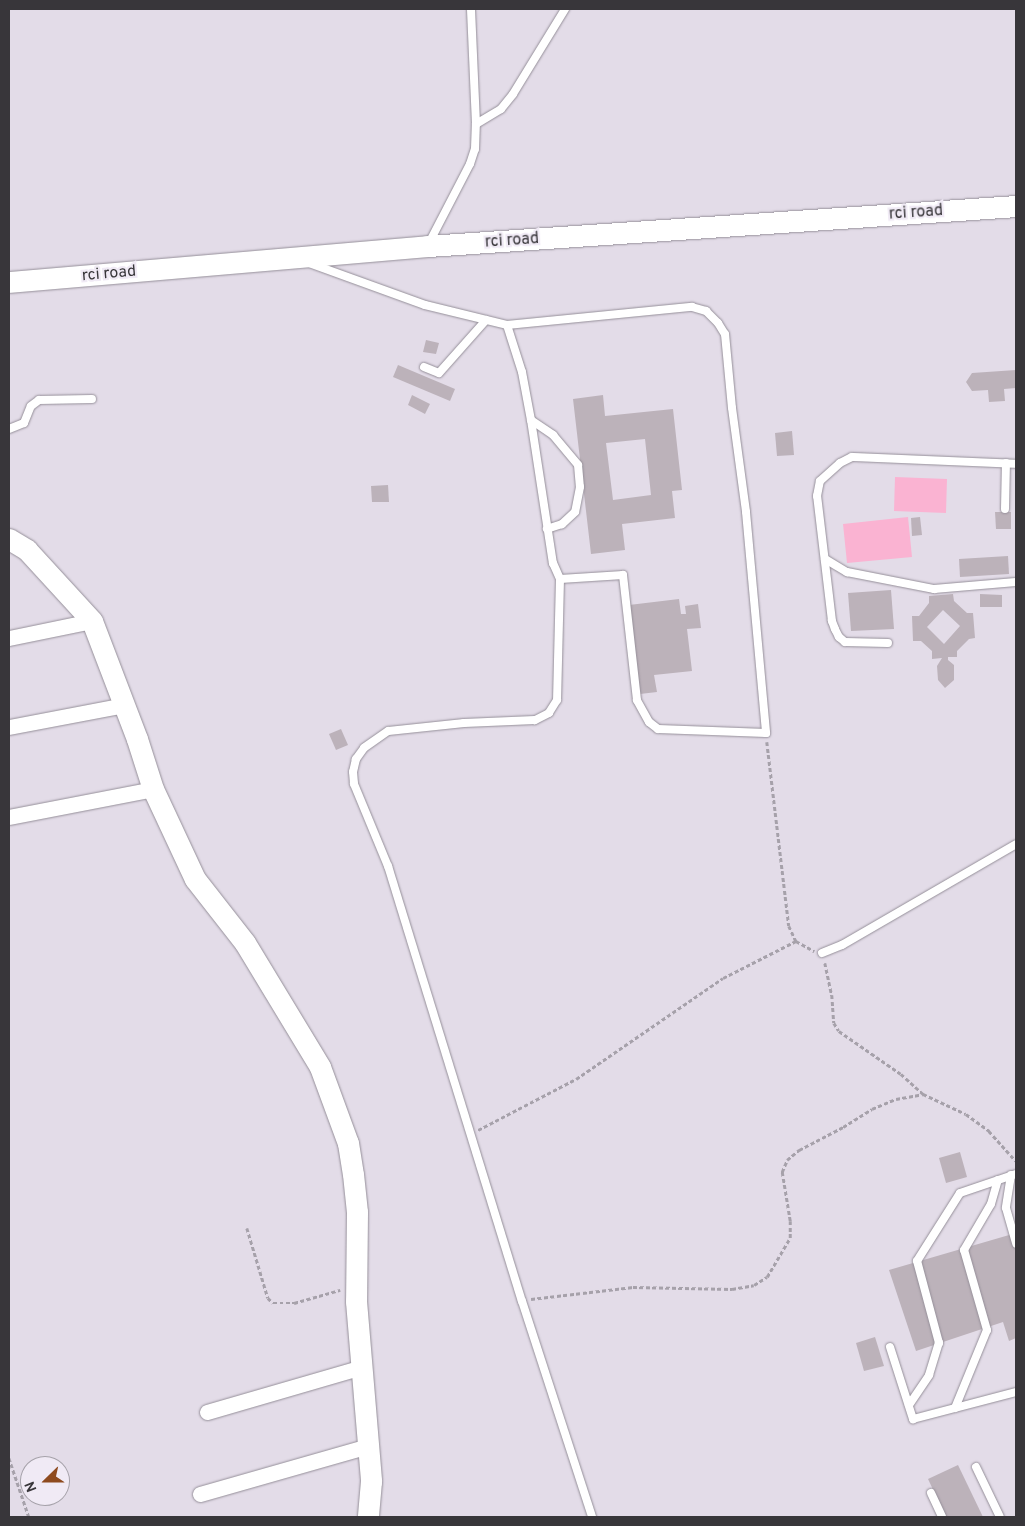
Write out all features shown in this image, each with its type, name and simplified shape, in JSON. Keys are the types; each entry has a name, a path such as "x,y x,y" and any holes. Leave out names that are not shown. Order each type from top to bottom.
{"main road":[{"name":"rci road","path":"9,282 428,246 1016,206"},
{"path":"9,539 18,552 92,621 137,738 153,790 195,879 245,943 320,1067 348,1143 357,1212 356,1285 371,1481 368,1517"}],"street":[{"path":"9,638 92,621"},
{"path":"9,727 124,706"},
{"path":"9,817 153,790"},
{"path":"207,1412 362,1367"},
{"path":"200,1494 368,1446"}],"lane":[{"path":"428,246 470,164 475,149 476,124 471,9"},
{"path":"476,124 502,109 565,9"},
{"path":"294,258 425,305 507,325 692,308 706,311 718,323 725,334 732,408 746,512 766,733 658,729 649,722 637,700 623,575 560,579"},
{"path":"424,368 439,373 486,320"},
{"path":"507,325 522,372 532,420 553,563 560,579 557,700 549,713 535,720 464,723 388,731 364,748 356,759 352,772 354,784 388,866 522,1301 592,1517"},
{"path":"9,429 24,423 31,406 40,400 92,399"},
{"path":"532,420 553,435 578,465 580,487 575,512 562,524 547,529"},
{"path":"888,643 845,642 839,637 832,620 817,496 820,481 840,463 852,457 1016,464"},
{"path":"1005,509 1006,464"},
{"path":"825,559 846,572 934,589 1016,582"},
{"path":"822,953 842,945 1016,844"},
{"path":"909,1406 930,1375 939,1343 917,1262 960,1193 1014,1174"},
{"path":"1014,1174 1006,1208 1016,1244"},
{"path":"955,1408 987,1330 964,1250 991,1204 998,1180"},
{"path":"890,1347 913,1419 1016,1392"},
{"path":"976,1467 1000,1517"},
{"path":"931,1493 942,1517"}],"path":[{"path":"766,733 788,926 796,941 822,953 832,995 834,1023 838,1031 901,1074 923,1094 966,1114 989,1131 1016,1160"},
{"path":"472,1134 576,1080 724,978 796,941"},
{"path":"522,1301 633,1287 732,1289 754,1285 767,1277 790,1238 790,1222 782,1172 787,1160 799,1150 858,1119 872,1109 896,1099 923,1094"},
{"path":"247,1228 268,1298 273,1303 294,1304 356,1285"},
{"path":"9,1458 29,1517"}],"shaded area":[{"path":"895,477 947,479 946,513 894,511"},
{"path":"908,517 912,557 847,563 843,524"}],"building":[{"path":"426,340 439,343 436,354 423,352"},
{"path":"398,365 455,389 450,401 393,377"},
{"path":"1016,370 1016,388 1004,389 1005,401 989,402 988,390 972,391 966,382 972,373"},
{"path":"412,395 430,404 425,414 408,405"},
{"path":"603,395 605,416 673,409 682,490 672,491 675,518 622,524 625,550 591,554 573,399","holes":["645,439 651,495 613,500 606,443"]},
{"path":"792,431 794,455 777,456 775,433"},
{"path":"388,485 389,502 372,502 371,486"},
{"path":"995,512 1011,512 1011,529 996,529"},
{"path":"920,517 922,535 912,536 911,518"},
{"path":"1008,556 1009,574 960,577 959,559"},
{"path":"891,590 894,629 851,631 848,593"},
{"path":"953,594 954,601 967,613 973,613 975,638 969,639 957,651 957,657 948,657 948,660 954,665 954,680 945,688 938,680 937,666 942,658 932,659 932,651 921,641 913,641 912,616 919,616 929,603 929,596","holes":["943,610 960,626 944,644 927,627"]},
{"path":"980,594 1002,595 1002,607 980,607"},
{"path":"679,599 681,614 686,614 685,606 698,604 701,628 687,629 692,671 654,675 657,692 640,694 629,605"},
{"path":"341,729 348,745 336,750 329,734"},
{"path":"960,1152 967,1177 946,1183 939,1158"},
{"path":"1016,1233 1016,1338 1009,1341 1003,1322 916,1351 889,1270"},
{"path":"875,1337 884,1366 864,1371 856,1343"},
{"path":"958,1465 983,1517 946,1517 928,1479"}]}
